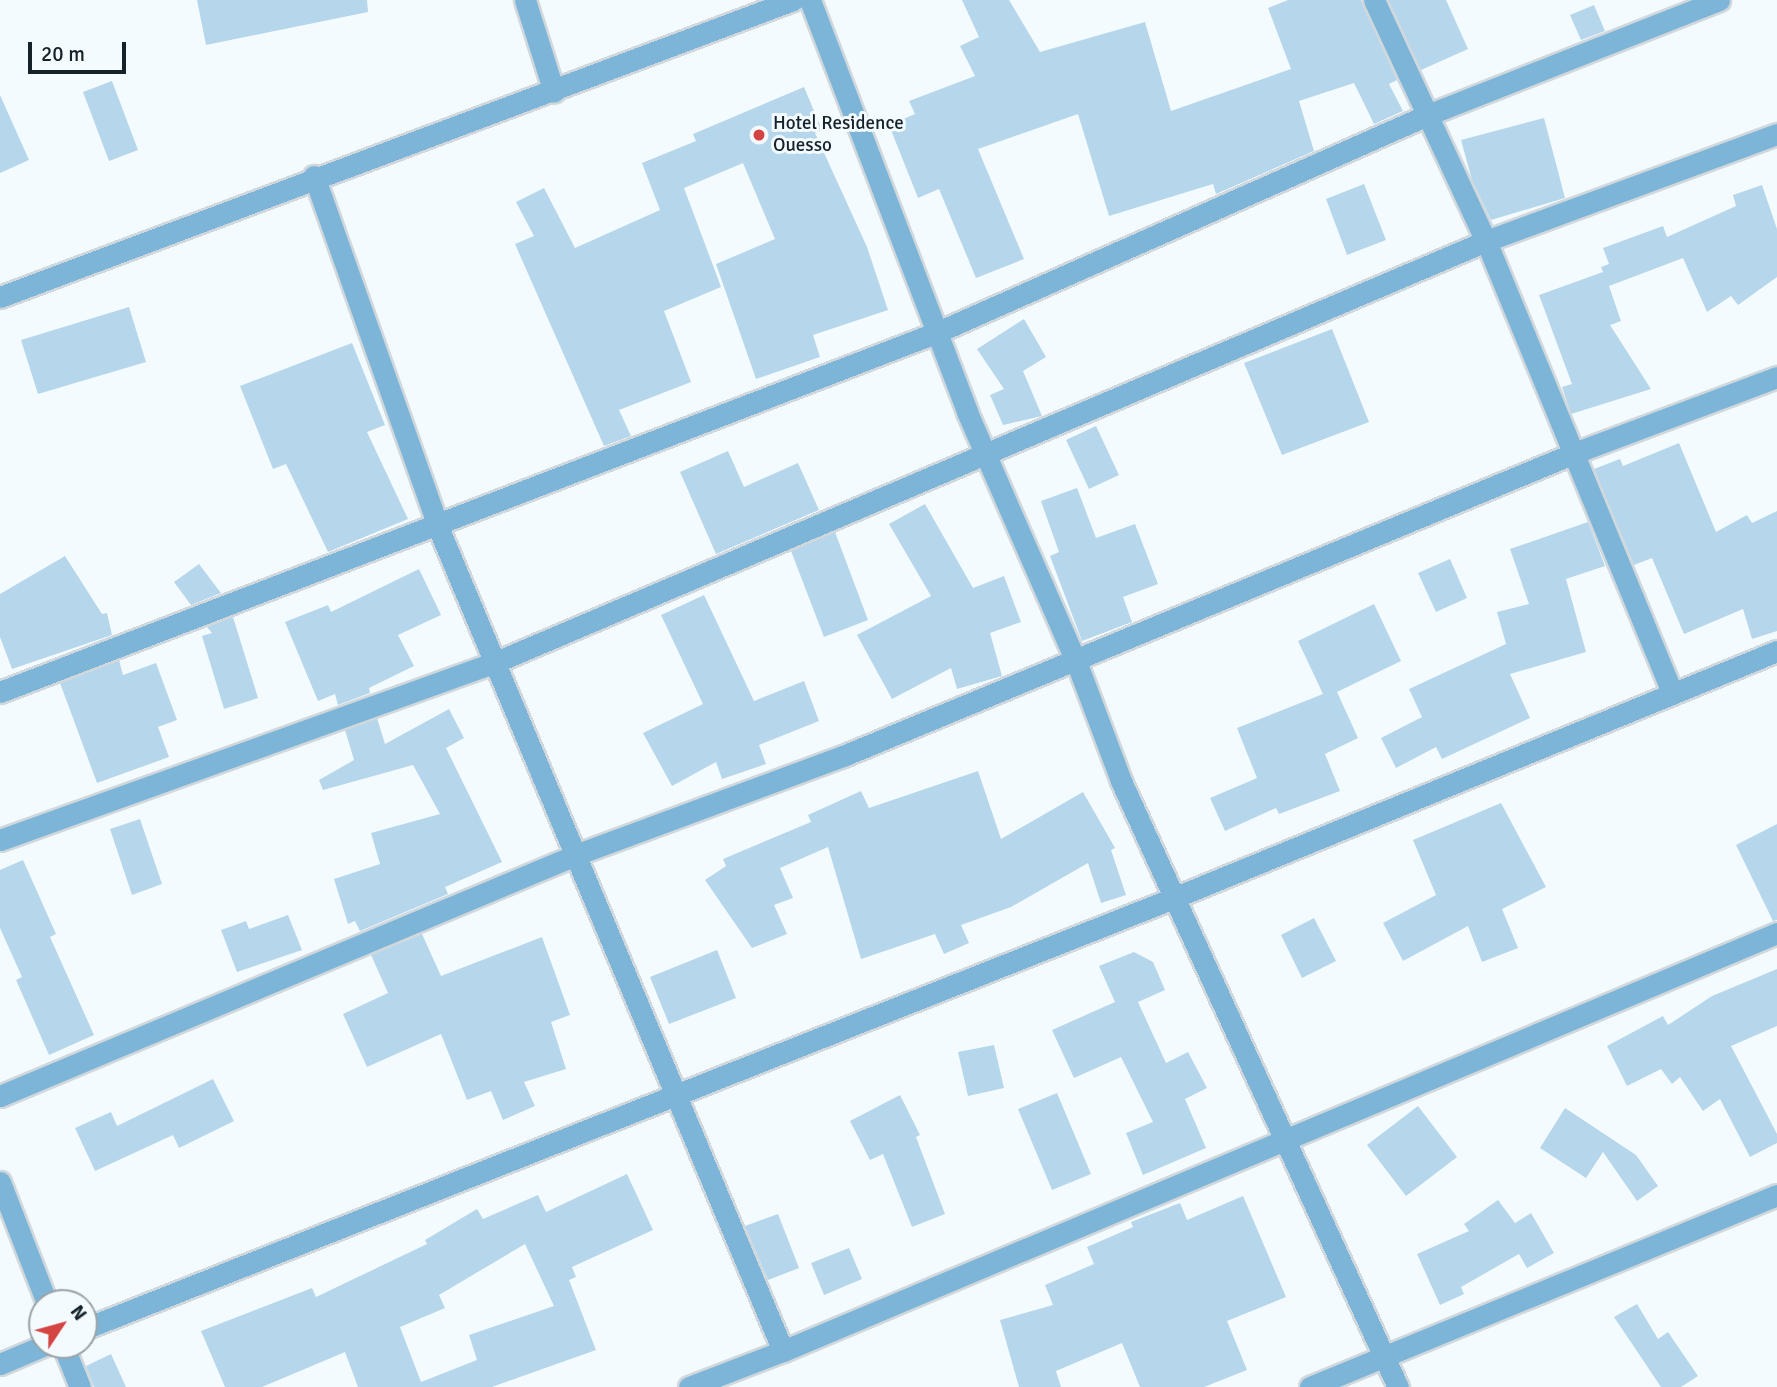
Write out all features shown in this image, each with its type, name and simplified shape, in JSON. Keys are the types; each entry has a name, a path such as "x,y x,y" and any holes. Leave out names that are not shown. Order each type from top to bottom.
{"street":[{"path":"525,0 554,92"},
{"path":"0,297 314,176 554,92 793,0"},
{"path":"810,0 986,455 1076,661 1171,899 1398,1387"},
{"path":"1374,0 1425,116 1486,241 1672,693"},
{"path":"0,692 438,527 938,332 1425,116 1719,0"},
{"path":"0,840 496,662 1486,241 1777,134"},
{"path":"314,176 438,527 578,855 783,1351"},
{"path":"0,1096 578,855 844,756 1572,454 1777,376"},
{"path":"98,1323 1171,899 1777,651"},
{"path":"689,1387 783,1351 1281,1139 1777,933"},
{"path":"0,1182 42,1289"},
{"path":"1310,1387 1777,1195"},
{"path":"0,1364 28,1352"},
{"path":"69,1359 80,1387"}],"building":[{"path":"197,0 367,0 368,12 206,45"},
{"path":"962,0 1009,0 1040,52 1145,22 1171,111 1291,69 1268,8 1288,0 1361,0 1397,80 1389,84 1403,111 1374,124 1354,83 1299,101 1314,151 1216,194 1213,184 1109,216 1078,114 978,149 1024,259 976,278 939,189 918,198 889,125 915,114 909,101 975,76 960,46 979,37"},
{"path":"1388,0 1446,0 1468,49 1421,70"},
{"path":"1594,5 1605,31 1581,40 1570,15"},
{"path":"112,81 138,150 109,161 83,92"},
{"path":"804,87 822,130 815,133 867,247 888,310 813,335 820,357 756,379 716,264 775,239 743,163 684,188 721,287 664,311 691,382 619,410 631,436 604,446 515,244 534,236 516,202 544,188 575,248 660,210 642,163 696,141 693,134"},
{"path":"0,95 29,160 0,173"},
{"path":"1544,118 1565,198 1491,220 1472,180 1461,140"},
{"path":"1364,184 1386,240 1347,255 1326,199"},
{"path":"1762,185 1777,229 1777,277 1738,305 1731,296 1707,312 1683,258 1609,286 1621,321 1610,325 1651,389 1571,414 1562,387 1572,384 1539,295 1603,272 1601,267 1609,264 1603,248 1663,226 1667,237 1736,206 1733,195"},
{"path":"129,307 146,362 38,394 21,340"},
{"path":"1024,319 1046,357 1023,371 1042,416 1003,425 990,395 1004,389 977,349"},
{"path":"1332,329 1369,422 1282,455 1244,363"},
{"path":"352,343 385,425 367,432 408,519 328,552 286,464 273,469 240,386"},
{"path":"1096,426 1119,475 1089,489 1066,440"},
{"path":"1679,443 1716,532 1747,515 1752,523 1777,511 1777,631 1752,639 1743,609 1684,634 1652,558 1634,565 1594,469 1620,459 1623,466"},
{"path":"728,451 744,487 798,463 819,510 716,554 680,472"},
{"path":"1077,488 1096,538 1135,524 1158,584 1123,597 1132,622 1082,641 1050,556 1059,552 1041,501"},
{"path":"925,504 973,588 1004,576 1021,622 990,633 1002,676 957,689 951,668 892,699 857,635 931,596 889,524"},
{"path":"1588,522 1605,566 1566,579 1586,652 1510,674 1530,718 1442,759 1436,747 1396,768 1381,738 1422,717 1409,689 1506,644 1497,612 1529,604 1510,549"},
{"path":"835,532 868,620 824,637 791,551"},
{"path":"65,556 102,614 107,613 112,635 12,669 0,637 0,594"},
{"path":"1450,559 1467,598 1436,612 1418,573"},
{"path":"199,564 221,593 191,605 174,582"},
{"path":"419,569 441,615 398,635 414,666 369,688 370,693 338,705 335,694 318,701 285,622 328,605 331,612"},
{"path":"704,595 754,701 804,681 819,721 759,745 766,764 722,779 716,762 672,786 643,733 703,704 661,615"},
{"path":"1374,604 1401,661 1337,692 1358,738 1325,754 1340,791 1279,814 1276,808 1225,831 1210,798 1257,778 1237,728 1323,694 1298,641"},
{"path":"233,617 258,698 224,709 202,636 212,633 207,627"},
{"path":"119,660 123,675 156,663 177,720 158,727 169,757 97,783 60,683"},
{"path":"449,709 464,738 446,748 502,862 445,887 448,894 360,931 355,921 348,924 334,879 380,864 371,833 440,814 413,765 323,790 319,780 354,760 345,730 377,718 385,744"},
{"path":"978,771 1001,839 1083,792 1115,848 1111,850 1126,895 1101,903 1088,863 1011,907 961,925 969,943 944,954 935,934 861,959 828,847 780,868 793,898 774,905 787,934 752,948 705,880 726,866 723,859 811,822 808,815 861,791 869,808"},
{"path":"1501,803 1546,887 1502,909 1518,948 1482,962 1468,926 1403,961 1383,923 1436,895 1413,840"},
{"path":"140,819 162,884 132,895 110,829"},
{"path":"1777,824 1777,920 1773,921 1736,845"},
{"path":"23,860 56,934 50,937 94,1035 49,1055 16,980 22,977 0,928 0,870"},
{"path":"288,915 302,950 237,972 221,930 246,921 249,929"},
{"path":"1314,918 1336,961 1302,978 1281,935"},
{"path":"422,934 441,976 542,937 570,1015 551,1022 566,1069 524,1082 535,1106 503,1120 491,1091 467,1100 441,1034 367,1067 343,1014 388,993 371,955"},
{"path":"717,950 736,998 669,1024 650,977"},
{"path":"1134,952 1153,962 1165,990 1138,1002 1166,1063 1188,1052 1207,1088 1185,1099 1206,1148 1143,1175 1126,1133 1153,1122 1121,1057 1074,1078 1052,1030 1115,1002 1099,966"},
{"path":"1777,969 1777,1026 1731,1046 1777,1134 1777,1143 1750,1157 1720,1099 1703,1111 1680,1077 1672,1084 1661,1069 1627,1086 1607,1046 1663,1016 1668,1025 1712,996"},
{"path":"994,1045 1004,1088 968,1096 958,1052"},
{"path":"213,1079 234,1121 179,1148 173,1135 95,1171 75,1128 111,1112 117,1126"},
{"path":"1057,1093 1091,1174 1052,1190 1018,1109"},
{"path":"900,1095 920,1135 916,1137 945,1214 912,1227 883,1154 870,1160 850,1121"},
{"path":"1418,1106 1457,1157 1406,1196 1367,1145"},
{"path":"1565,1108 1636,1155 1658,1186 1637,1201 1603,1152 1586,1178 1540,1148"},
{"path":"627,1174 653,1230 572,1267 576,1277 569,1280 596,1350 492,1387 358,1387 345,1352 262,1387 225,1387 201,1331 312,1288 316,1297 427,1244 425,1240 477,1209 483,1219 538,1195 546,1212","holes":["525,1244 554,1306 469,1335 477,1360 421,1382 400,1327 445,1308 439,1295"]},
{"path":"1243,1196 1286,1297 1227,1321 1247,1370 1204,1387 1140,1387 1122,1343 1056,1371 1061,1387 1019,1387 1000,1320 1053,1305 1045,1285 1094,1264 1087,1247 1133,1227 1131,1222 1180,1203 1187,1220"},
{"path":"1498,1200 1515,1223 1531,1213 1554,1253 1527,1268 1519,1254 1461,1287 1464,1294 1440,1305 1417,1254 1469,1231 1464,1224"},
{"path":"778,1214 799,1268 768,1280 745,1226"},
{"path":"849,1248 862,1279 824,1295 811,1263"},
{"path":"1637,1304 1658,1339 1668,1332 1698,1376 1681,1387 1661,1387 1614,1317"},
{"path":"111,1354 126,1387 94,1387 86,1366"}],"place":[{"name":"Hotel Residence Ouesso","path":"759,135"}]}
